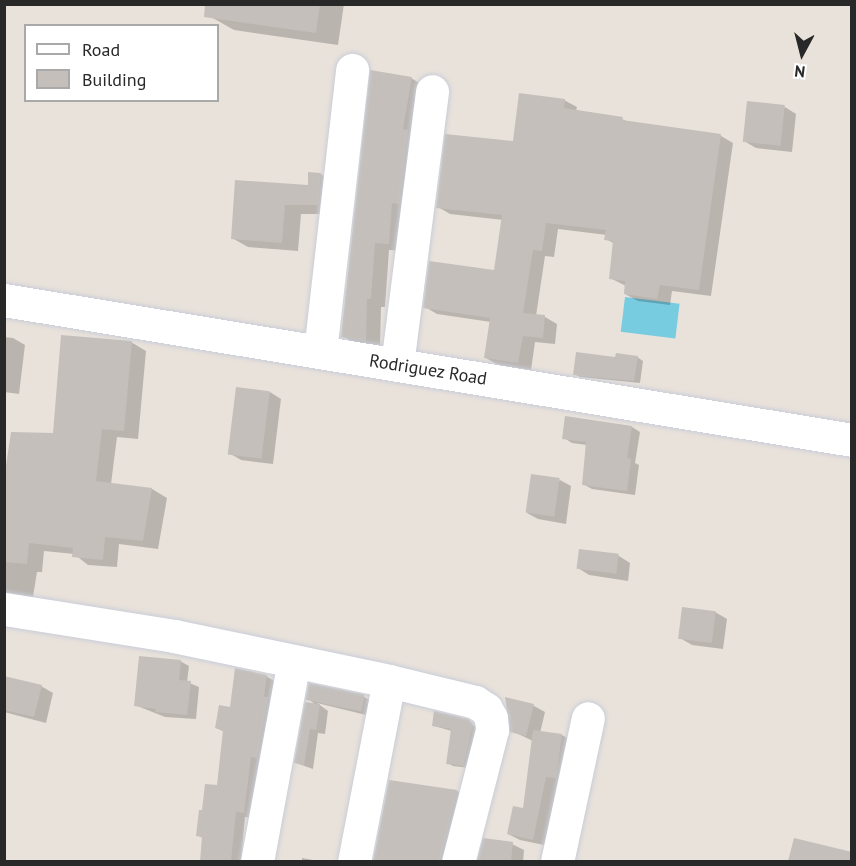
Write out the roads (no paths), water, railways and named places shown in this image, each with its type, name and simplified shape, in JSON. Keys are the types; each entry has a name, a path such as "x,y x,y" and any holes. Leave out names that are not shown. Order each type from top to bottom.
{"street":[{"path":"320,352 352,70"},
{"path":"397,365 432,91"},
{"name":"Rodriguez Road","path":"4,300 852,440"},
{"path":"4,609 174,636 389,681 475,702 486,709 491,718 492,730 458,861"},
{"path":"257,861 294,661"},
{"path":"354,861 389,681"},
{"path":"557,861 588,718"}],"water":[{"path":"625,297 680,304 675,338 621,332"}]}
